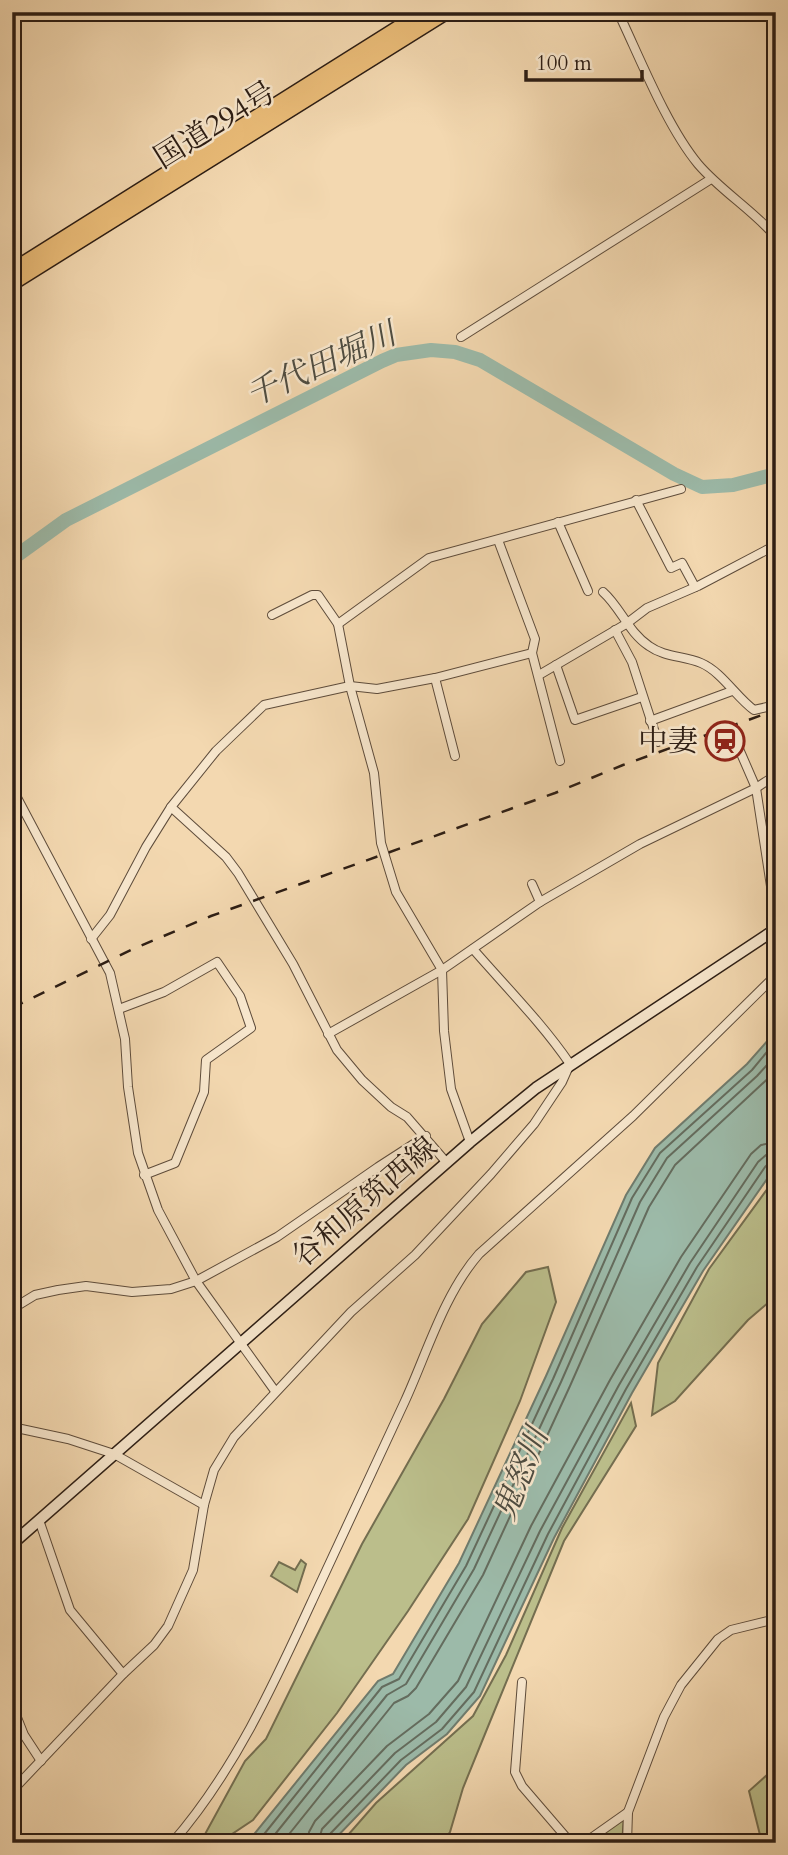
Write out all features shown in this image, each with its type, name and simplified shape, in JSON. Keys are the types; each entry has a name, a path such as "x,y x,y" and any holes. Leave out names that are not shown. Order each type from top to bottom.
{"highway":[{"name":"国道294号","path":"12,271 424,12"},
{"name":"国道294号","path":"12,283 446,12"}],"main road":[{"name":"谷和原筑西線","path":"12,1544 536,1087 776,929"}],"street":[{"path":"618,12 683,142 711,179 776,237"},
{"path":"461,337 711,179"},
{"path":"338,624 429,558 681,489"},
{"path":"636,500 671,568 682,563 695,587"},
{"path":"558,522 588,591"},
{"path":"498,540 535,639 532,653 560,761"},
{"path":"539,675 626,624 647,608 695,587 776,545"},
{"path":"603,592 610,598 626,624 649,646 662,653 702,663 754,710 776,705"},
{"path":"272,615 312,595 318,595 338,624 350,686 374,773 381,843 396,892 442,970 444,1031 451,1089 470,1142"},
{"path":"615,630 632,662 658,742"},
{"path":"91,939 110,915 171,807 216,751 264,705 350,686 377,690 532,653"},
{"path":"556,665 575,720 642,697"},
{"path":"435,678 456,756"},
{"path":"650,721 732,691"},
{"path":"736,742 756,788 776,919"},
{"path":"328,1034 442,970 540,902 640,844 756,788 776,775"},
{"path":"12,788 110,973 125,1039 128,1087 138,1153 158,1210 196,1281 275,1391"},
{"path":"171,807 226,857 238,873 293,964 337,1050 362,1080 426,1136 447,1163"},
{"path":"532,884 540,902"},
{"path":"12,1791 154,1645 168,1626 193,1570 204,1505 214,1470 234,1437 351,1312 415,1255 491,1174 534,1124 562,1082 570,1064 550,1034 516,1000 473,949"},
{"path":"119,1009 164,992 217,962 240,996 251,1028 206,1060 204,1092 175,1163 144,1175"},
{"path":"172,1843 198,1814 227,1769 287,1654 414,1381 453,1290 464,1272 479,1254 633,1116 776,975"},
{"path":"12,1309 35,1295 58,1290 86,1286 132,1292 171,1289 196,1281 278,1237 426,1136"},
{"path":"12,1427 68,1439 114,1454 204,1505"},
{"path":"39,1520 70,1609 123,1674"},
{"path":"627,1843 628,1812 664,1717 681,1685 718,1639 731,1630 776,1619"},
{"path":"522,1682 515,1772 522,1786 571,1843"},
{"path":"12,1705 24,1735 41,1761"},
{"path":"584,1843 628,1812"}],"green space":[{"path":"776,1177 776,1296 748,1320 675,1401 652,1415 658,1363 709,1269"},
{"path":"548,1267 556,1302 520,1401 468,1519 337,1713 253,1820 223,1840 207,1843 204,1836 245,1761 266,1739 362,1544 444,1399 482,1324 526,1272"},
{"path":"631,1403 636,1426 564,1541 463,1788 450,1832 442,1843 341,1843 376,1803 473,1716 506,1655 562,1528"},
{"path":"301,1560 306,1564 297,1592 271,1576 279,1562 295,1570"},
{"path":"767,1775 776,1787 776,1841 762,1843 749,1791"},
{"path":"624,1818 622,1843 590,1843"}],"water":[{"name":"鬼怒川","path":"776,1031 776,1166 703,1271 632,1393 554,1538 480,1696 447,1734 406,1765 331,1843 247,1843 378,1681 393,1674 459,1563 626,1195 655,1148 747,1064"}],"waterway":[{"name":"千代田堀川","path":"12,559 66,520 382,361 396,355 431,350 455,352 480,360 674,474 702,487 733,485 776,474"}],"railway":[{"path":"12,1008 133,949 211,916 555,793 623,765 776,710"}],"place":[{"name":"中妻","path":"725,741"}]}
